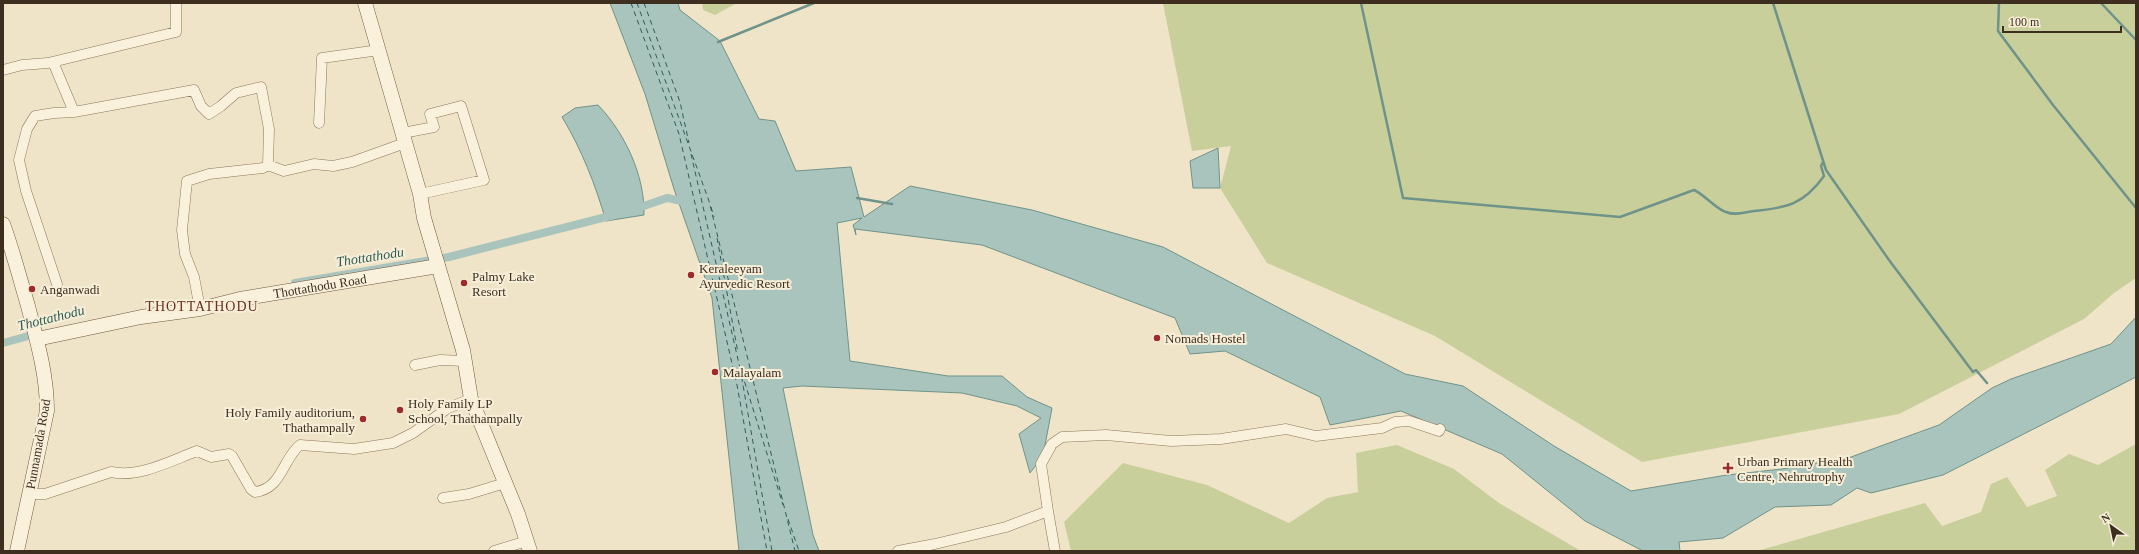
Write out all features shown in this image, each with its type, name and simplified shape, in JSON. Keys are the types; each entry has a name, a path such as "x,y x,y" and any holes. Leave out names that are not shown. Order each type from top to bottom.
{"main road":[{"path":"365,3 420,194 424,218 466,361 471,399 505,483 528,546"},
{"name":"Punnamada Road","path":"3,224 36,336 44,370 47,411 17,551"},
{"name":"Thottathodu Road","path":"36,336 437,261"}],"street":[{"path":"3,70 22,65 30,66 53,62 176,32 176,3"},
{"path":"319,123 322,58 379,50"},
{"path":"53,62 74,112"},
{"path":"57,284 26,192 19,160 27,129 35,116 74,112 194,90 201,106 209,114 236,93 261,87 269,129 268,165"},
{"path":"268,165 284,171 314,164 333,166 352,162 404,138 434,127 430,114 461,106 484,180 420,194"},
{"path":"199,305 194,277 185,254 182,230 188,181 209,174 263,168 268,165"},
{"path":"415,364 440,360 466,361"},
{"path":"30,494 45,494 111,472 122,474 154,468 197,451 210,457 229,454 232,456 255,492 260,491 281,474 296,448 300,445 354,450 393,443 413,433 448,408 471,399"},
{"path":"1055,551 1041,464 1052,444 1062,437 1106,435 1171,441 1221,439 1286,429 1316,436 1382,428 1395,422 1409,421 1439,431 1440,429"},
{"path":"443,498 469,494 505,483"},
{"path":"898,551 1006,527 1048,511"},
{"path":"494,551 528,546"}],"green space":[{"path":"702,3 737,3 715,15 703,10"},
{"path":"1163,3 2136,3 2136,278 2114,293 2084,319 1899,414 1642,462 1435,336 1267,263 1220,188 1231,146 1192,151"},
{"path":"2136,444 2136,551 1757,551 1925,503 1942,526 1981,512 1991,484 2007,477 2027,507 2057,496 2045,470 2069,454 2098,465"},
{"path":"1397,445 1454,469 1499,503 1581,551 1071,551 1064,522 1123,463 1207,485 1289,523 1327,498 1358,492 1356,453"}],"water":[{"path":"610,3 678,3 680,10 720,41 759,119 775,121 796,171 851,167 864,217 910,186 1032,210 1163,247 1405,374 1463,386 1554,446 1631,491 1727,475 1782,469 1851,457 1939,425 1992,388 2011,379 2111,344 2136,317 2136,377 1943,475 1871,493 1857,488 1831,505 1775,507 1723,538 1679,542 1680,551 1643,551 1585,521 1502,454 1401,411 1330,425 1320,397 1225,351 1190,354 1175,318 982,245 855,229 856,235 853,225 862,218 837,223 850,361 948,376 1002,376 1027,397 1052,408 1043,456 1030,473 1019,434 1041,418 1017,406 962,393 802,386 783,388 813,535 819,551 739,551 712,298 674,189 645,94"},
{"path":"598,105 617,129 632,156 641,185 644,215 606,221 576,142 562,117 575,108"},
{"path":"1218,148 1220,188 1193,188 1190,161"}],"waterway":[{"path":"718,42 814,3"},
{"path":"1361,3 1403,198 1620,217 1694,190 1722,210 1736,214 1785,206 1802,199 1824,176 1821,166 1823,162"},
{"path":"1773,3 1826,170 1889,260 1973,372 1976,370 1987,383"},
{"path":"1999,3 1998,31 2053,105 2136,208"},
{"path":"2101,3 2136,40"},
{"name":"Thottathodu","path":"635,209 667,198 687,202"},
{"path":"857,198 892,204"},
{"name":"Thottathodu","path":"295,283 449,257 614,215"},
{"name":"Thottathodu","path":"3,343 39,333"}],"ferry route":[{"path":"631,3 679,134 737,385 767,551"},
{"path":"637,3 709,201 795,551"},
{"path":"644,3 680,102 689,143"},
{"path":"691,154 739,364 783,505"},
{"path":"711,207 714,217"},
{"path":"717,238 738,353"},
{"path":"740,368 772,551"},
{"path":"788,519 799,551"}],"place":[{"name":"Keraleeyam Ayurvedic Resort","path":"691,275"},
{"name":"Palmy Lake Resort","path":"464,283"},
{"name":"Anganwadi","path":"32,289"},
{"name":"Nomads Hostel","path":"1157,338"},
{"name":"Malayalam","path":"715,372"},
{"name":"Holy Family LP School, Thathampally","path":"400,410"},
{"name":"Holy Family auditorium, Thathampally","path":"363,419"},
{"name":"Urban Primary Health Centre, Nehrutrophy","path":"1728,468"}],"district":[{"name":"THOTTATHODU","path":"202,306"}]}
